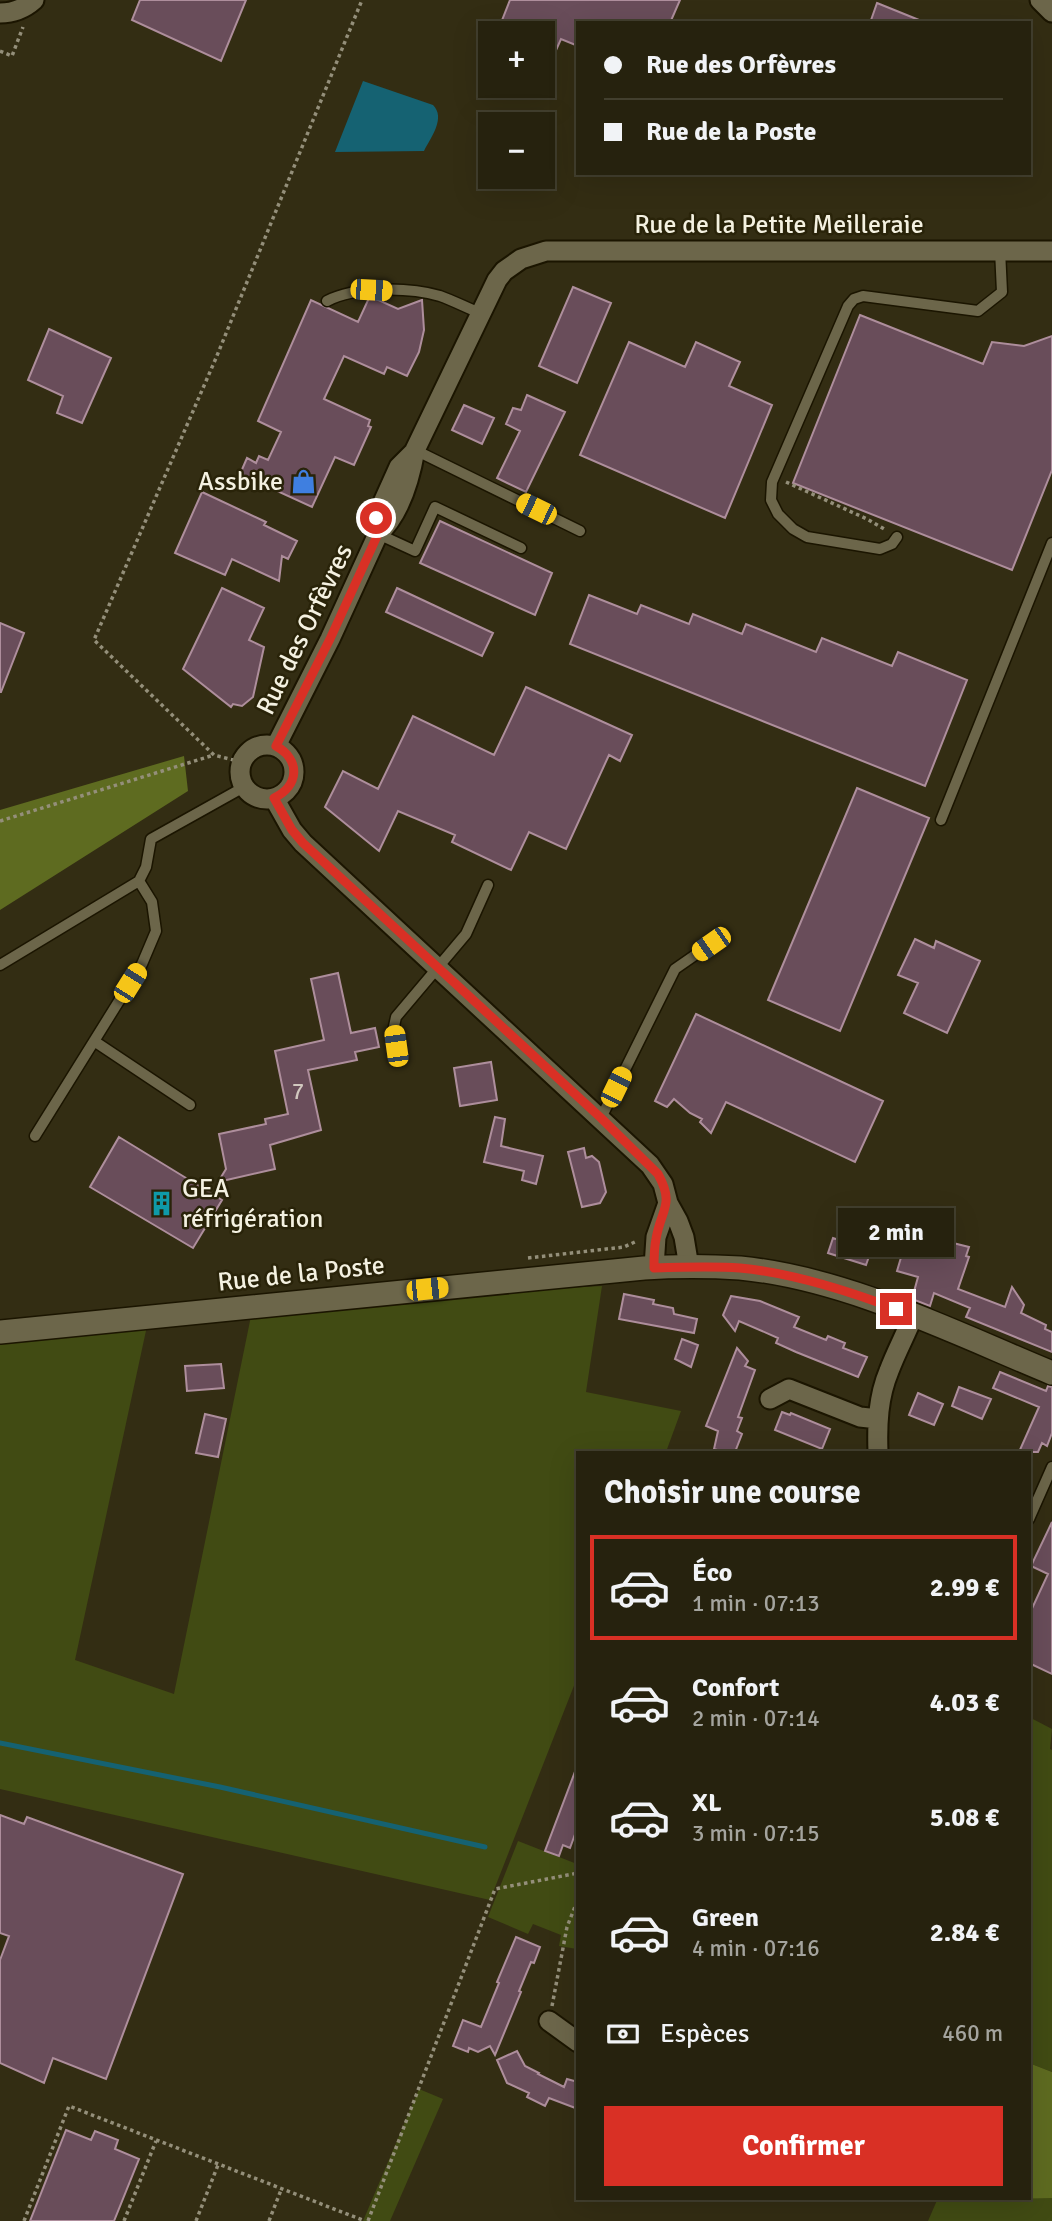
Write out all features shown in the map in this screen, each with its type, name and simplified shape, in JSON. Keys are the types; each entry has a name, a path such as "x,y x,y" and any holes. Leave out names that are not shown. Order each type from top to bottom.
{"street":[{"path":"0,13 24,8 34,0"},
{"path":"1040,0 1052,12"},
{"name":"Rue de la Petite Meilleraie","path":"510,266 531,254 545,251 1052,251"},
{"name":"Rue des Orfèvres","path":"276,746 330,639 378,534 376,518 399,467 415,450 497,280 510,266"},
{"path":"259,746 276,746 290,757 294,773 288,789 274,798 257,798 244,787 239,771 241,762 252,749 259,746"},
{"path":"274,798 292,830 303,843 658,1174 667,1203 684,1237 689,1267"},
{"path":"654,1268 656,1237 667,1203"},
{"name":"Rue de la Poste","path":"0,1332 654,1268 740,1268 786,1276 866,1298 1052,1373"},
{"path":"878,1451 878,1419 887,1374 913,1316"},
{"path":"770,1399 789,1389 860,1417 878,1419"},
{"path":"549,2021 576,2041"}],"lane":[{"path":"897,537 892,544 880,549 807,537 793,529 778,514 771,500 775,476 848,306 854,299 863,296 978,311 1002,292 1000,250"},
{"path":"327,301 338,295 371,290 417,292 440,296 481,313"},
{"path":"415,450 580,531"},
{"path":"378,534 415,551 435,507 521,548"},
{"path":"941,820 1052,543"},
{"path":"0,965 139,880 146,867 151,839 244,787"},
{"path":"35,1136 142,964 156,931 152,902 139,880"},
{"path":"396,1046 393,1031 396,1017 466,934 488,885"},
{"path":"601,1118 675,969 711,944"},
{"path":"94,1041 190,1105"},
{"path":"1031,1514 1052,1467"}],"path":[{"path":"241,762 214,755 94,640 216,358 362,0"},
{"path":"0,51 12,55 24,26 31,22"},
{"path":"775,476 867,519 897,537"},
{"path":"0,821 214,755"},
{"path":"24,2221 69,2106 367,2221 495,1889 576,1873"},
{"path":"549,2021 567,1927 576,1904"},
{"path":"124,2221 156,2141"},
{"path":"196,2221 218,2165"},
{"path":"268,2221 281,2190"}],"green space":[{"path":"184,756 188,791 0,910 0,810"},
{"path":"602,1286 586,1392 681,1411 666,1451 576,1451 576,1681 490,1900 0,1789 0,1341 147,1326 75,1660 174,1694 251,1316 427,1295"},
{"path":"1031,1718 1052,1729 1052,2072 1031,2064"},
{"path":"518,1841 576,1864 576,1949 559,1946 561,1935 533,1924 528,1934 488,1917"},
{"path":"1031,2064 1052,2072 1052,2198 1031,2198"},
{"path":"419,2089 443,2099 390,2221 363,2221"},
{"path":"1052,2198 1052,2221 928,2221 937,2200"}],"water":[{"path":"363,81 433,105 437,110 438,122 424,151 335,152"}],"building":[{"path":"140,0 246,0 221,61 132,20"},
{"path":"510,0 680,0 671,21 576,21 576,45 561,39 555,52 555,21 502,21"},
{"path":"877,3 922,21 871,21"},
{"path":"573,287 611,303 577,383 539,366"},
{"path":"369,298 398,309 422,300 424,330 419,352 407,376 387,367 384,374 344,356 324,399 370,420 368,426 371,427 354,465 335,457 312,507 240,474 247,458 256,463 259,456 268,460 281,432 258,421 311,300 358,322"},
{"path":"860,315 983,364 992,342 1024,346 1052,336 1052,470 1012,570 793,483"},
{"path":"49,329 111,358 82,423 57,413 63,396 28,380"},
{"path":"629,342 685,367 696,342 740,362 729,386 772,405 725,518 580,455"},
{"path":"527,395 565,412 526,492 497,478 520,431 506,424 513,408 521,410"},
{"path":"464,405 494,418 482,444 452,430"},
{"path":"202,492 266,522 264,525 297,541 288,559 282,556 279,581 232,559 225,575 175,553"},
{"path":"440,521 552,573 535,615 420,563"},
{"path":"222,588 264,608 249,640 264,647 253,697 242,706 233,704 231,707 183,669"},
{"path":"397,588 493,633 482,656 386,612"},
{"path":"589,595 637,614 641,605 689,624 693,614 742,634 746,624 816,652 822,638 892,666 898,652 967,680 925,786 570,644"},
{"path":"0,623 24,633 1,692 0,692"},
{"path":"526,687 632,735 620,761 609,755 566,849 529,832 511,870 452,842 455,835 398,811 379,851 325,807 343,771 378,789 413,716 494,755"},
{"path":"857,788 929,818 840,1031 768,1000"},
{"path":"915,939 934,948 936,941 980,961 947,1033 904,1013 918,983 898,975"},
{"name":"GEA réfrigération","path":"338,973 351,1033 375,1028 379,1047 355,1052 357,1060 308,1070 321,1130 270,1145 275,1169 218,1182 226,1169 219,1134 266,1124 265,1119 288,1114 275,1051 324,1040 311,979"},
{"path":"696,1014 883,1101 855,1162 726,1102 711,1133 700,1122 702,1119 674,1099 667,1107 655,1101"},
{"path":"491,1062 497,1100 460,1106 454,1068"},
{"path":"495,1117 505,1119 501,1146 543,1156 536,1184 522,1180 524,1171 484,1162"},
{"name":"GEA réfrigération","path":"119,1137 222,1200 193,1248 90,1187"},
{"path":"584,1148 586,1158 592,1156 599,1162 606,1192 600,1203 582,1207 568,1152"},
{"path":"922,1209 915,1230 897,1224 901,1211"},
{"path":"840,1235 873,1245 866,1265 828,1253 833,1238 839,1240"},
{"path":"949,1242 969,1247 966,1256 969,1257 958,1289 1005,1307 1012,1287 1024,1305 1021,1313 1046,1325 1045,1329 1052,1332 1052,1352 966,1317 970,1308 934,1293 930,1306 912,1299 918,1277 897,1271 905,1244 941,1255"},
{"path":"624,1294 654,1300 653,1304 673,1308 674,1314 697,1319 694,1333 619,1319"},
{"path":"731,1296 760,1301 799,1317 794,1327 826,1340 828,1336 845,1343 843,1348 867,1357 858,1377 776,1343 778,1338 739,1321 735,1331 723,1315"},
{"path":"682,1339 698,1345 691,1367 675,1359"},
{"path":"737,1348 748,1361 745,1366 755,1370 738,1417 742,1418 737,1431 742,1434 735,1451 714,1449 718,1431 706,1426"},
{"path":"221,1364 224,1388 187,1391 185,1366"},
{"path":"1000,1372 1046,1391 1048,1386 1052,1387 1052,1433 1047,1446 1042,1443 1038,1452 1019,1451 1039,1407 993,1388"},
{"path":"959,1387 991,1399 982,1419 952,1406"},
{"path":"918,1393 943,1404 934,1425 909,1415"},
{"path":"782,1412 830,1429 822,1449 775,1430"},
{"path":"205,1414 226,1419 218,1457 196,1453"},
{"path":"1052,1522 1052,1674 1031,1664 1031,1611 1048,1574 1031,1566"},
{"path":"576,1769 576,1832 570,1848 563,1845 559,1856 545,1851"},
{"path":"0,1815 24,1824 27,1817 183,1874 106,2079 53,2058 44,2083 0,2063 0,1960 9,1936 0,1933"},
{"path":"516,1937 540,1947 534,1963 531,1962 495,2055 490,2046 478,2052 469,2048 468,2052 453,2046 463,2020 481,2027"},
{"path":"517,2051 525,2066 538,2074 564,2087 567,2079 576,2081 576,2108 549,2098 545,2106 527,2097 529,2093 507,2083 497,2060"},
{"path":"66,2130 91,2140 95,2131 118,2140 115,2149 139,2159 114,2221 30,2221"}],"waterway":[{"path":"0,1743 220,1787 485,1847"}],"place":[{"name":"Assbike","path":"303,481"},
{"name":"GEA réfrigération","path":"162,1203"}],"route":[{"path":"376,518 378,534 330,639 276,746 284,750 293,764 293,781 282,795 274,798 292,830 658,1174 667,1195 667,1203 656,1237 654,1268 713,1267 761,1271 809,1281 896,1309"}]}
